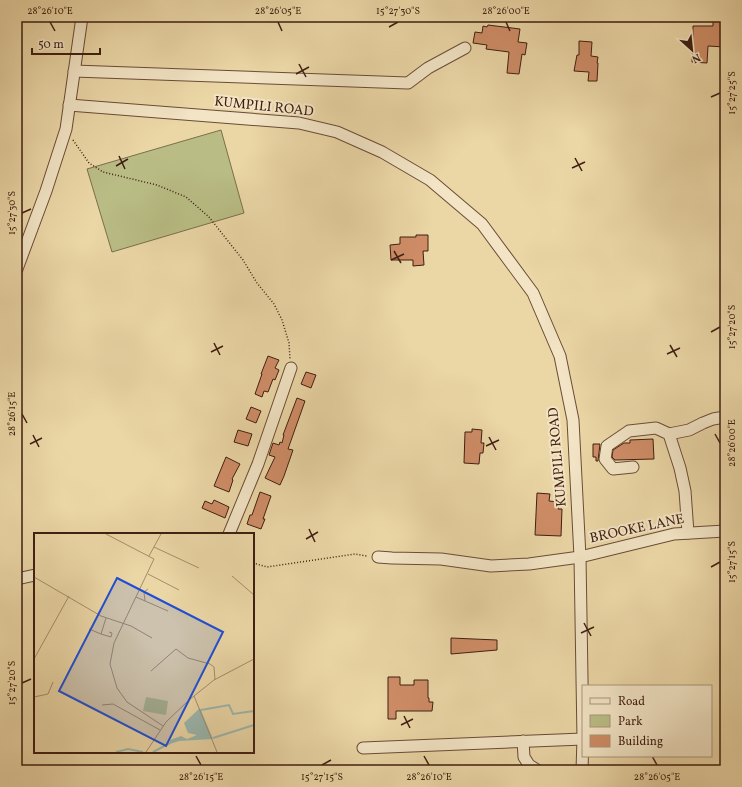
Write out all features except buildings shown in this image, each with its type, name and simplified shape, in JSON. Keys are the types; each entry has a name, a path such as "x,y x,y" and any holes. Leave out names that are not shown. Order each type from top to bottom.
{"street":[{"path":"17,269 46,191 66,129 82,17"},
{"path":"74,71 408,83 428,68 465,48"},
{"name":"KUMPILI ROAD","path":"69,104 298,123 337,132 382,152 430,180 482,224 534,293 560,356 573,420 580,557 582,685"},
{"path":"229,533 258,464 290,368"},
{"path":"633,467 613,469 605,459 607,446 629,431 656,428 669,434 689,430 713,419 725,418"},
{"path":"669,434 680,468 685,491 688,533"},
{"name":"BROOKE LANE","path":"378,557 441,559 491,566 529,564 580,557 674,534 725,531"},
{"path":"17,579 34,575"},
{"path":"363,748 582,738"},
{"path":"523,741 524,757 528,765 537,770"},
{"name":"KUMPILI ROAD","path":"582,757 582,770"}],"path":[{"path":"66,129 90,163 103,172 157,185 186,197 209,216 243,260 257,283 274,304 282,320 289,343 290,368"},
{"path":"254,563 267,567 355,554 378,557"}],"green space":[{"path":"221,130 244,213 112,252 87,169"}]}
